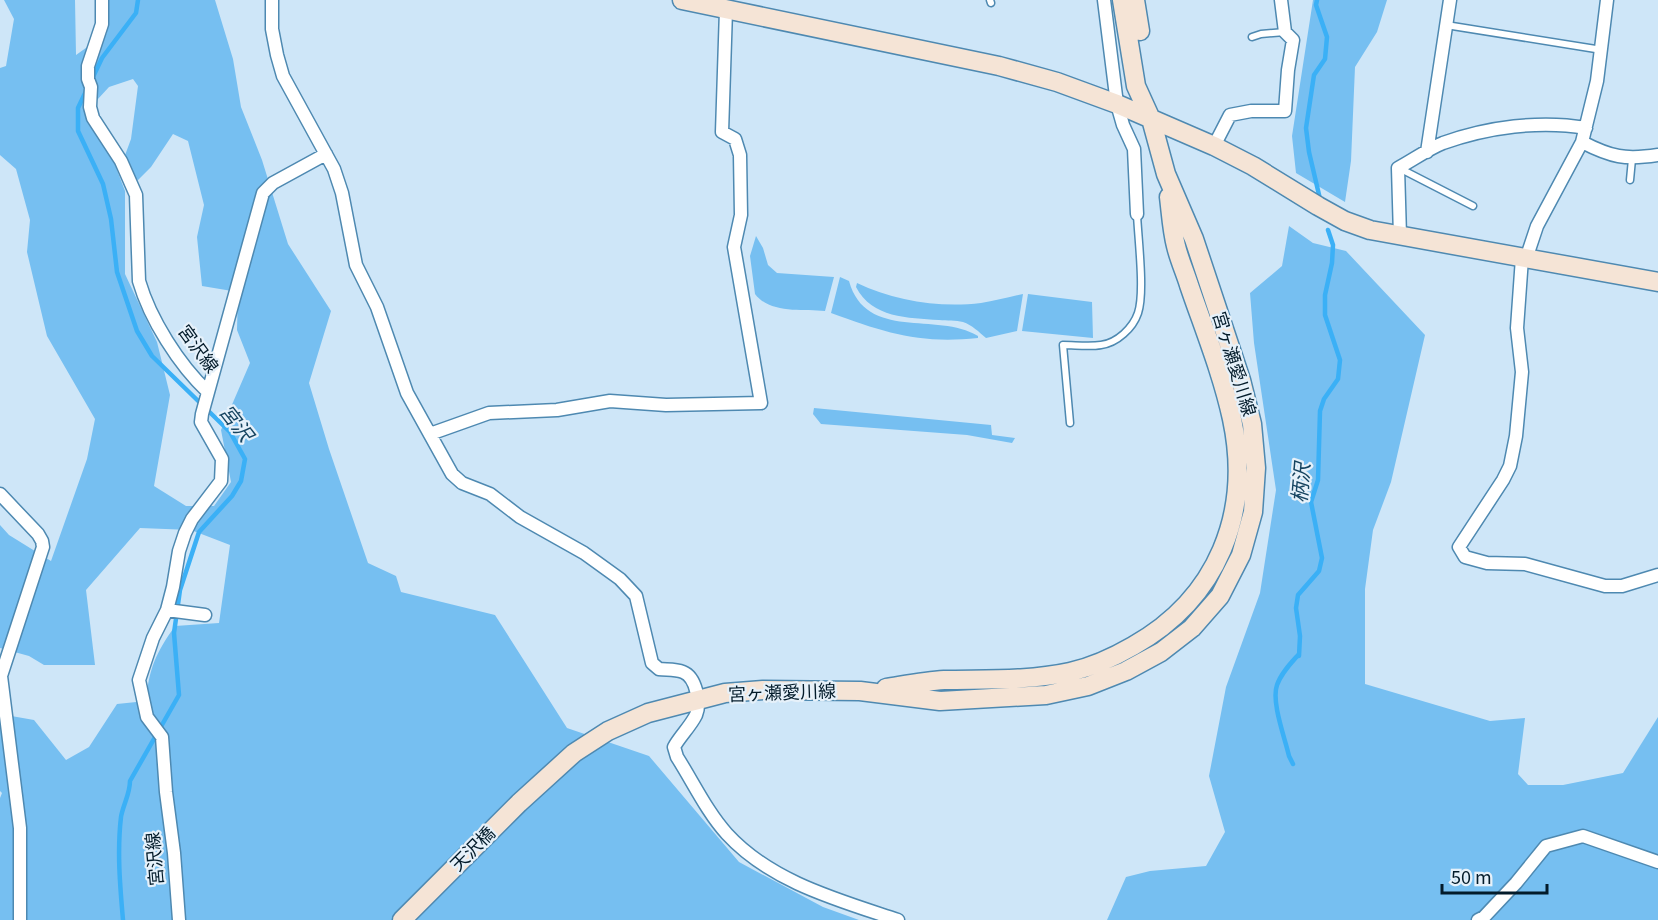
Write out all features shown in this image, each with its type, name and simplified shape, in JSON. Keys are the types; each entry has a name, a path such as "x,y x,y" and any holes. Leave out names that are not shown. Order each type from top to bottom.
{"main road":[{"path":"681,0 999,66 1057,82 1117,104 1215,146 1345,221 1370,230 1658,282"},
{"name":"宮ヶ瀬愛川線","path":"519,803 574,753 608,731 648,714 698,699 725,693 763,690 860,691 940,700 1046,695 1088,686 1126,671 1161,652 1192,628 1220,596 1241,555 1253,512 1256,468 1252,424 1241,380 1194,239 1166,174 1151,119 1137,87 1122,0"},
{"name":"宮ヶ瀬愛川線","path":"1135,0 1148,83 1151,119"},
{"name":"天沢橋","path":"402,920 519,803"}],"street":[{"name":"宮沢線","path":"102,0 102,24 88,66 88,79 91,87 90,107 93,118 121,160 136,195 139,281 143,294 180,362 208,392 201,422 222,459 221,481 192,519 185,533 167,610 153,638 139,680 147,717 162,737 174,853 178,920"},
{"path":"272,0 272,28 283,76 334,169 342,193 356,265 377,307 407,393 452,474 462,483 490,494 520,517 584,553 620,579 636,596 652,663 658,669 687,674 698,699 697,713 674,747 677,757 726,832 742,849 772,871 841,901 898,920"},
{"path":"1104,0 1117,104 1123,125 1134,149 1137,214"},
{"path":"1215,146 1230,115 1251,111 1286,111 1288,70 1293,40 1285,32 1281,0"},
{"path":"1427,152 1450,0"},
{"path":"1607,0 1597,81 1582,142 1537,226 1524,258 1517,341 1522,372 1516,436 1510,466 1459,547 1465,557 1487,563 1525,564 1605,586 1622,586 1658,575"},
{"path":"430,434 489,413 557,410 610,401 666,405 761,403 734,247 741,215 740,155 735,139 722,132 726,10"},
{"path":"1400,236 1398,168 1442,144 1489,130 1563,124 1586,128"},
{"path":"1582,142 1604,154 1632,159 1658,155"},
{"path":"208,392 263,194 273,183 326,154"},
{"path":"0,494 38,534 43,547 1,676 20,828 20,920"},
{"path":"167,610 205,615"},
{"path":"1478,920 1484,917 1516,883 1546,846 1583,836 1658,862"}],"lane":[{"path":"1446,25 1602,50"},
{"path":"1252,37 1285,32"},
{"path":"1629,180 1632,159"},
{"path":"1398,168 1473,206"},
{"path":"1070,423 1063,345 1101,345 1115,340 1129,329 1138,314 1141,299 1137,214"}],"shaded area":[{"path":"4,0 75,0 76,55 107,33 107,0 215,0 233,59 241,107 262,160 288,244 331,311 309,383 368,563 396,576 401,592 495,615 567,728 649,756 739,862 823,907 859,920 0,920 0,798 2,793 0,791 0,714 34,720 66,760 89,747 117,704 146,701 154,661 175,626 219,623 230,545 191,530 140,528 86,590 95,665 44,665 29,656 0,648 0,525 9,535 51,561 87,459 95,419 47,336 27,252 30,220 16,169 0,155 0,68 6,66 14,19","holes":["133,79 138,86 131,139 124,158 128,175 138,180 151,167 173,134 188,141 204,205 197,237 202,286 238,292 237,330 250,363 221,430 231,482 214,506 186,506 154,486 170,395 157,342 125,274 125,191 112,157 85,113 109,87"]},
{"path":"1313,0 1387,0 1377,32 1355,67 1351,161 1345,202 1296,173 1292,136"},
{"path":"1289,226 1313,243 1346,251 1425,335 1391,482 1373,530 1365,589 1365,684 1490,721 1525,718 1518,774 1528,785 1563,785 1623,773 1658,717 1658,920 1107,920 1126,877 1150,871 1206,866 1225,832 1209,776 1226,687 1260,593 1276,490 1254,343 1250,293 1282,266"},
{"path":"756,236 763,248 768,265 777,273 834,277 825,311 778,308 769,305 755,294 750,256"},
{"path":"840,277 849,281 858,300 871,312 886,319 943,325 961,329 978,338 920,338 886,331 831,313"},
{"path":"857,283 902,299 934,304 981,303 1023,294 1017,331 986,338 963,322 903,317 881,311 863,297 856,287"},
{"path":"1028,294 1092,302 1093,338 1022,331"},
{"path":"814,408 991,425 992,435 1015,438 1012,443 967,435 821,424 813,414"}],"waterway":[{"name":"宮沢","path":"92,79 102,58 136,13 138,0"},
{"name":"柄沢","path":"1317,0 1316,5 1327,37 1325,59 1314,75 1306,128 1320,199"},
{"name":"宮沢","path":"87,89 78,108 78,131 103,184 111,219 117,272 137,331 152,356 230,432 245,459 241,481 232,496 199,532 180,590 174,633 179,695 130,781 121,817 119,856 123,920"},
{"name":"柄沢","path":"1293,764 1279,720 1276,692 1284,672 1299,654 1299,656 1300,636 1296,608 1298,595 1319,571 1322,558 1311,502 1318,480 1320,411 1324,399 1338,379 1340,360 1325,315 1325,295 1332,263 1333,245 1328,230"}]}
